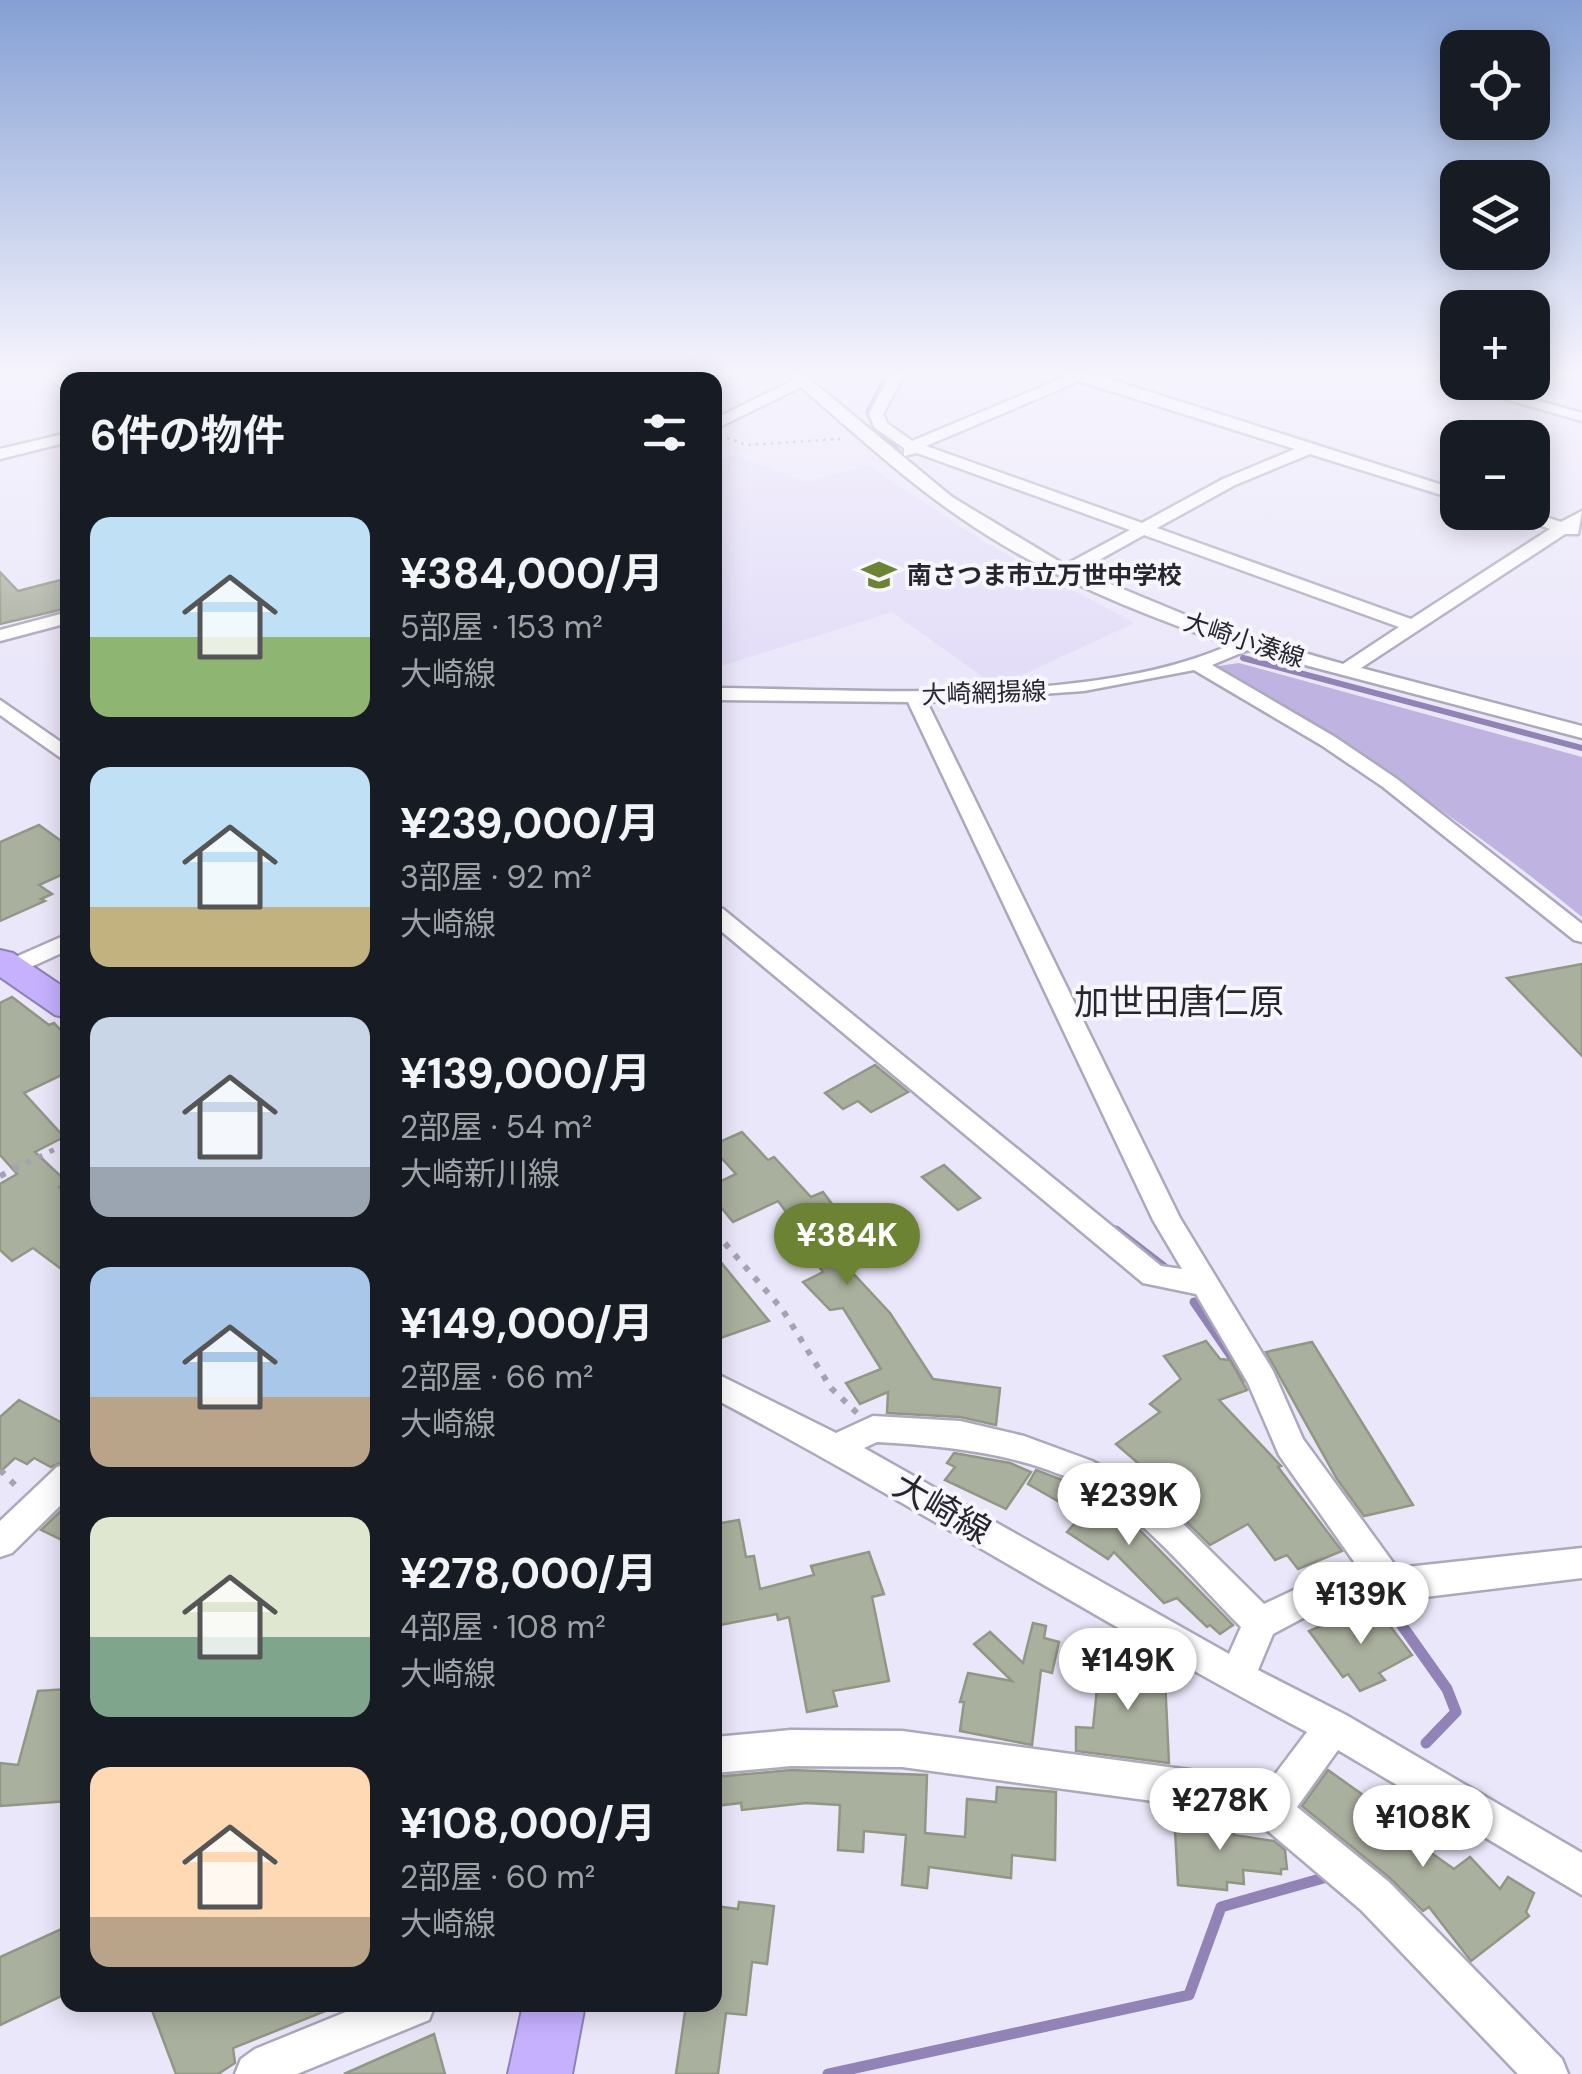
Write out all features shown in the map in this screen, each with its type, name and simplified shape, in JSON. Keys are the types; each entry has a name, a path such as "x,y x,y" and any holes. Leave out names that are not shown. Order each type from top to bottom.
{"highway":[{"path":"5,965 60,1002"},
{"path":"540,2074 553,2012"}],"street":[{"name":"大崎小湊線","path":"907,470 968,516 1065,572 1246,644 1582,732"},
{"path":"978,470 1415,627"},
{"path":"1065,572 1141,528 1257,470"},
{"path":"1378,470 1440,489"},
{"path":"1344,671 1582,516"},
{"path":"1550,524 1582,534"},
{"path":"0,636 60,620"},
{"name":"大崎網揚線","path":"722,694 915,696 1052,692 1220,658 1246,644"},
{"path":"1196,663 1328,740 1390,783 1582,936"},
{"path":"915,696 1167,1220 1262,1380 1290,1446 1389,1584"},
{"path":"0,706 60,751"},
{"path":"722,920 1153,1274 1208,1285"},
{"path":"5,965 60,944"},
{"name":"大崎線","path":"722,1389 836,1448 1332,1727 1582,1875"},
{"path":"836,1448 873,1430 960,1434 1024,1449 1080,1470 1142,1505 1260,1623"},
{"path":"0,1543 60,1485"},
{"path":"1237,1677 1260,1623 1313,1596 1582,1563"},
{"path":"1272,1810 1332,1727"},
{"path":"722,1754 791,1748 902,1749 1190,1788 1272,1810 1375,1896 1547,2074"},
{"path":"256,2074 286,2057 397,2012"}],"path":[{"path":"0,1176 60,1146"},
{"path":"722,1240 782,1309 831,1388 873,1430"}],"shaded area":[{"name":"南さつま市立万世中学校","path":"722,470 774,470 807,482 851,470 875,470 986,543 1134,623 997,687 892,612 722,666"},
{"path":"1239,663 1582,757 1582,917 1404,785 1218,666"}],"building":[{"path":"0,572 18,591 60,580 60,610 0,624"},
{"path":"39,825 60,840 60,876 39,885 52,894 0,921 0,842"},
{"path":"1582,964 1582,1056 1507,978"},
{"path":"12,997 60,1029 60,1076 24,1093 60,1133 60,1139 35,1152 60,1175 60,1268 33,1248 12,1261 0,1250 0,1184 17,1174 0,1155 0,1003"},
{"path":"875,1065 908,1092 871,1112 858,1101 843,1109 825,1093"},
{"path":"742,1132 768,1160 774,1157 811,1197 823,1192 874,1259 851,1271 890,1313 933,1379 1000,1388 996,1425 960,1417 887,1413 888,1392 860,1404 846,1383 881,1369 843,1308 830,1310 803,1282 823,1272 799,1239 804,1236 778,1201 733,1222 722,1209 722,1181 736,1174 722,1159 722,1141"},
{"path":"944,1165 980,1198 958,1210 922,1177"},
{"path":"722,1264 769,1321 722,1338"},
{"path":"1206,1341 1220,1359 1230,1360 1247,1390 1219,1400 1281,1466 1278,1467 1342,1551 1298,1569 1287,1555 1275,1560 1248,1524 1210,1545 1165,1501 1175,1495 1116,1444 1160,1412 1150,1404 1181,1379 1164,1356"},
{"path":"1312,1342 1413,1505 1364,1516 1337,1479 1266,1352"},
{"path":"19,1400 60,1422 60,1463 51,1467 34,1458 27,1464 15,1458 0,1472 0,1417"},
{"path":"954,1453 1010,1463 1031,1472 1006,1509 945,1480 955,1467 947,1463"},
{"path":"1036,1470 1073,1484 1130,1520 1233,1625 1220,1634 1177,1598 1164,1603 1114,1552 1108,1559 1067,1532 1082,1515 1028,1484"},
{"path":"60,1512 60,1539 41,1530"},
{"path":"739,1520 746,1557 754,1556 760,1589 814,1575 811,1566 869,1552 884,1594 872,1597 889,1681 833,1691 837,1706 807,1712 789,1617 778,1620 777,1614 722,1625 722,1523"},
{"path":"1378,1610 1412,1655 1379,1673 1385,1680 1360,1691 1348,1674 1343,1677 1309,1631 1352,1613 1357,1620"},
{"path":"1033,1623 1046,1626 1044,1638 1059,1642 1052,1673 1041,1670 1032,1745 960,1731 964,1702 960,1702 968,1673 1012,1681 974,1644 990,1632 1023,1663"},
{"path":"1107,1643 1165,1679 1169,1763 1076,1751 1076,1727 1093,1728 1098,1678 1107,1679"},
{"path":"60,1690 60,1802 0,1806 0,1763 18,1765 38,1691"},
{"path":"791,1770 927,1775 925,1833 965,1837 967,1799 996,1802 997,1787 1056,1792 1055,1860 1012,1855 1011,1878 929,1867 927,1888 902,1885 906,1835 864,1831 863,1852 838,1850 840,1805 806,1803 742,1810 741,1803 722,1805 722,1776"},
{"path":"1328,1770 1373,1802 1369,1809 1454,1869 1470,1857 1500,1889 1508,1877 1534,1893 1526,1912 1529,1916 1471,1961 1429,1907 1423,1911 1391,1879 1302,1806"},
{"path":"1174,1812 1233,1822 1234,1835 1274,1841 1285,1850 1287,1869 1281,1869 1281,1874 1243,1870 1244,1884 1227,1882 1227,1890 1178,1885"},
{"path":"739,1902 774,1906 767,1964 752,1962 746,2015 726,2013 718,2074 676,2074 685,2012 722,2012 722,1907 738,1909"},
{"path":"60,1930 60,1997 0,2025 0,1957"},
{"path":"153,2012 323,2012 233,2048 235,2063 218,2074 176,2074"},
{"path":"434,2034 445,2074 344,2074"}],"waterway":[{"path":"1243,658 1582,748"},
{"path":"1116,1230 1164,1267"},
{"path":"1194,1302 1246,1378"},
{"path":"1391,1610 1447,1689 1456,1712 1426,1743"},
{"path":"1369,1820 1383,1802"},
{"path":"828,2074 1189,1995 1221,1907 1327,1877"}],"place":[{"name":"南さつま市立万世中学校","path":"879,575"}],"district":[{"name":"加世田唐仁原","path":"1179,1002"}]}
